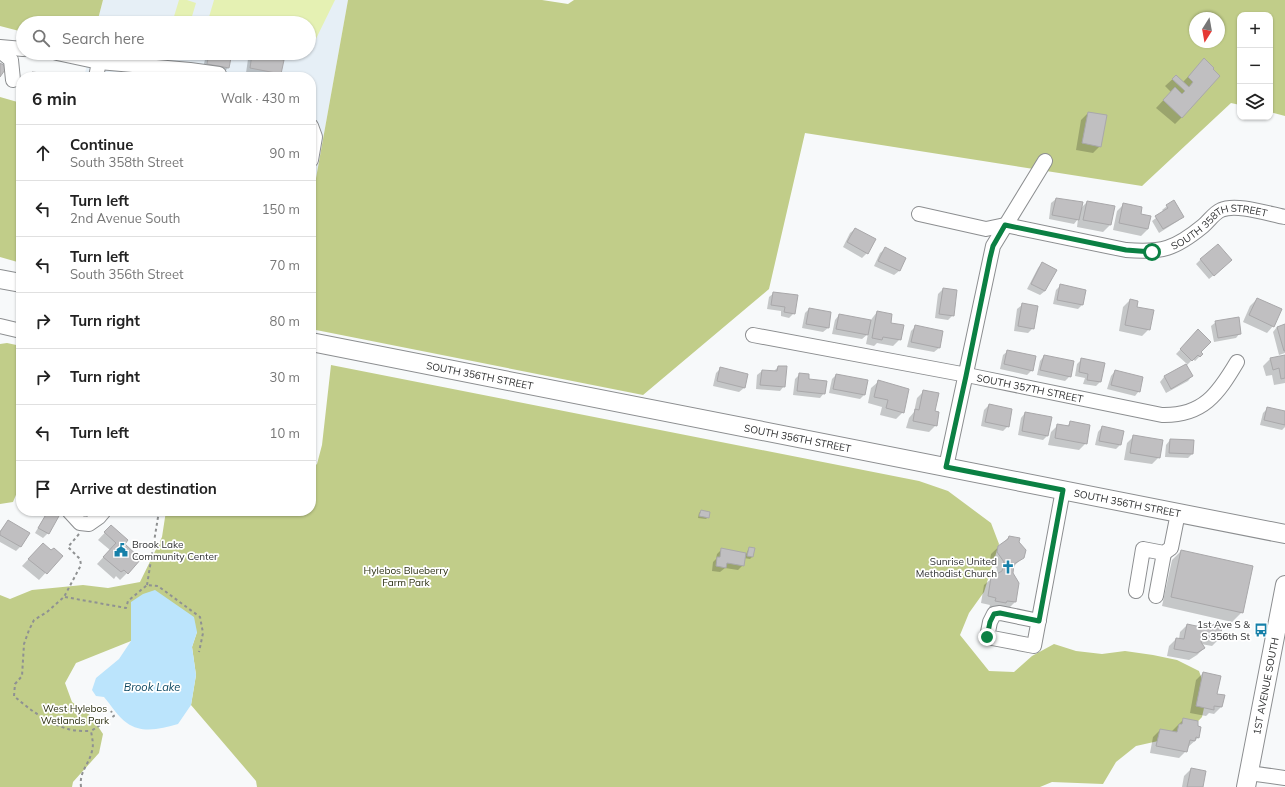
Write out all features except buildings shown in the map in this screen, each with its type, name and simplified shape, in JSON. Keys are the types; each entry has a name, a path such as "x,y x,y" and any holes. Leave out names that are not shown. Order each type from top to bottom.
{"main road":[{"path":"0,279 16,282"},
{"name":"SOUTH 356TH STREET","path":"316,343 1285,534"},
{"name":"1ST AVENUE SOUTH","path":"1248,780 1285,585"}],"street":[{"path":"0,47 16,48"},
{"path":"0,51 11,60 13,80"},
{"path":"90,60 204,72"},
{"path":"97,72 99,62"},
{"path":"946,467 993,246 1045,161"},
{"name":"SOUTH 358TH STREET","path":"919,214 986,229 1005,225 1126,250 1152,252 1177,244 1202,227 1217,213 1227,209 1242,209 1285,217"},
{"path":"0,326 16,330"},
{"name":"SOUTH 357TH STREET","path":"753,335 1162,415 1176,415 1201,407 1219,391 1237,362"},
{"path":"1039,621 1063,490"},
{"path":"1156,596 1164,553 1171,548 1178,513"},
{"path":"74,516 80,523 89,524 100,516"},
{"path":"1136,592 1143,549 1164,553"},
{"path":"1248,780 1285,778"}],"path":[{"path":"64,597 126,608 128,600 147,585 157,516"},
{"path":"89,524 68,547 80,559 81,565 64,597 47,612 34,620 29,630 24,644 22,676 15,684 14,696 27,707 59,726 73,730 91,731 114,716 111,711"},
{"path":"147,585 158,586 200,617 203,633 199,652"},
{"path":"81,787 81,773 92,751 93,742 91,731"}],"shaded area":[{"path":"103,0 348,0 316,178 316,72 85,72 88,60 316,60 316,16 99,16"}],"green space":[{"path":"0,0 103,0 99,16 16,16 16,30 0,26"},
{"path":"179,0 187,0 196,3 192,16 174,16"},
{"path":"214,0 335,0 316,39 316,16 209,16"},
{"path":"348,0 542,0 568,4 574,0 1285,0 1285,116 1273,113 1273,12 1237,12 1237,104 1231,103 1142,186 805,133 769,289 643,395 316,330 316,178"},
{"path":"0,97 16,102 16,262 0,257"},
{"path":"7,343 16,345 16,495 13,502 0,504 0,344"},
{"path":"331,365 919,481 948,491 991,523 999,544 984,592 969,613 960,635 989,671 1014,672 1032,656 1054,644 1076,651 1102,654 1125,651 1177,660 1199,671 1207,694 1202,717 1185,735 1136,746 1116,762 1103,784 1052,782 1040,787 257,787 256,781 191,705 196,675 192,647 197,632 131,602 131,641 76,663 65,683 72,702 91,716 103,734 99,753 73,782 72,787 0,787 0,595 10,599 32,590 83,585 108,588 140,582 162,537 165,516 316,516 316,465 322,445"}],"water":[{"name":"Brook Lake","path":"155,590 194,617 197,632 192,647 196,675 191,705 178,724 152,730 139,728 127,723 104,697 96,696 92,690 96,678 119,659 131,641 131,602 143,594"}],"place":[{"name":"Brook Lake Community Center","path":"121,550"},
{"name":"Sunrise United Methodist Church","path":"1008,567"},
{"name":"1st Ave S & S 356th St","path":"1261,630"}],"route":[{"path":"987,637 990,622 994,614 1000,613 1039,621 1063,490 946,467 993,246 1005,225 1126,250 1152,252"}],"park label":[{"name":"Hylebos Blueberry Farm Park","path":"406,576"},
{"name":"West Hylebos Wetlands Park","path":"75,714"}]}
